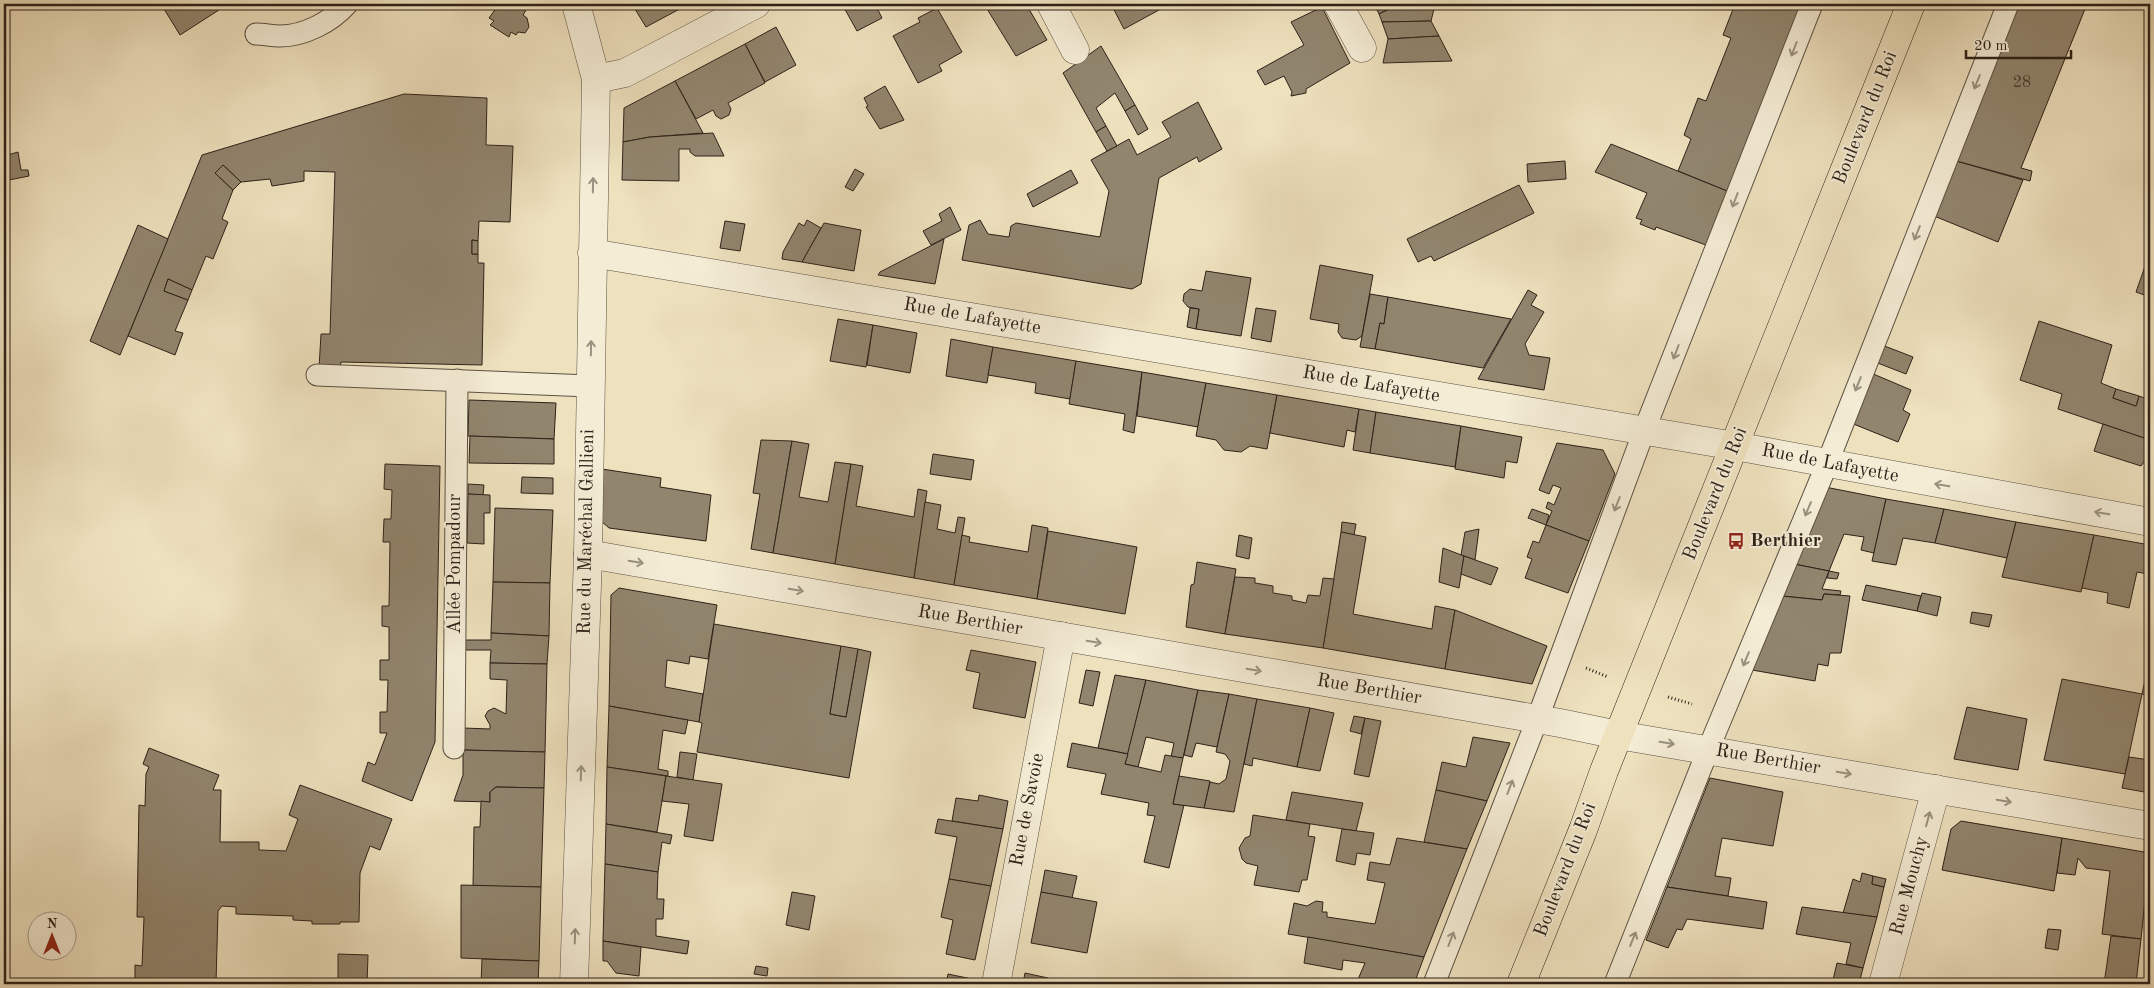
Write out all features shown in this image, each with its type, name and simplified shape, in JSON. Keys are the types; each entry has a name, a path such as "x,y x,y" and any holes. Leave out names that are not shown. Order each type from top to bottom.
{"main road":[{"name":"Boulevard du Roi","path":"1521,984 1618,735 1911,4"}],"street":[{"name":"Rue du Maréchal Gallieni","path":"574,984 588,554 596,79 576,4"},
{"path":"596,79 625,74 756,4"},
{"path":"1051,4 1075,50"},
{"path":"1338,4 1362,48"},
{"name":"Rue de Lafayette","path":"592,253 1735,446 2150,522"},
{"name":"Rue Berthier","path":"588,554 1618,735 2150,826"},
{"name":"Rue de Savoie","path":"996,984 1061,636"},
{"name":"Rue Mouchy","path":"1883,984 1936,789"}],"lane":[{"path":"256,34 280,36 301,33 326,22 347,4"},
{"path":"1434,984 1537,720 1644,432 1812,4"},
{"path":"1615,984 1708,750 1827,464 2008,4"},
{"path":"317,375 590,386"},
{"name":"Allée Pompadour","path":"454,748 457,380"}],"building":[{"path":"161,4 220,4 222,8 180,35"},
{"path":"499,4 516,4 526,10 523,15 527,18 529,27 525,33 518,32 516,35 511,32 509,37 490,25 494,21 489,18"},
{"path":"632,4 689,4 646,27"},
{"path":"842,4 875,4 882,18 857,31"},
{"path":"984,4 1026,4 1047,40 1016,56"},
{"path":"1111,4 1170,4 1124,29"},
{"path":"1374,4 1400,4 1379,14"},
{"path":"1400,4 1432,4 1434,9 1431,21 1382,22 1379,14"},
{"path":"1735,4 1802,4 1727,191 1678,171 1691,139 1684,135 1698,98 1706,101 1731,38 1723,35"},
{"path":"2019,4 2087,4 2021,168 2032,171 2030,181 1956,161"},
{"path":"2124,4 2150,4 2150,8"},
{"path":"1322,7 1350,63 1306,89 1306,93 1291,96 1292,92 1284,76 1265,85 1257,71 1304,45 1291,22"},
{"path":"937,8 962,52 939,65 942,71 918,83 893,36 920,22 918,18"},
{"path":"1431,21 1439,36 1388,39 1382,22"},
{"path":"776,27 796,65 765,82 745,44"},
{"path":"1439,36 1452,61 1383,63 1388,39"},
{"path":"745,44 765,83 728,103 731,109 729,115 721,119 716,116 713,110 696,119 675,81"},
{"path":"1101,46 1135,105 1125,111 1115,93 1096,108 1106,126 1096,132 1063,73"},
{"path":"675,81 703,133 650,137 623,142 624,108"},
{"path":"885,86 904,120 880,129 866,107 868,106 864,98"},
{"path":"404,94 487,98 486,145 513,146 510,222 479,221 478,241 472,240 472,254 478,254 478,263 484,263 482,365 341,362 340,369 319,368 321,334 330,334 335,172 304,171 304,181 272,186 270,179 241,182 223,165 215,173 233,190 222,219 228,222 213,259 206,256 192,290 168,279 164,291 188,300 175,331 183,333 175,355 128,336 202,155"},
{"path":"1198,102 1222,149 1199,162 1197,157 1159,178 1141,284 1132,289 962,260 969,225 980,220 988,234 1009,237 1011,226 1016,223 1100,237 1109,191 1091,160 1129,139 1137,155 1171,137 1162,122"},
{"path":"1135,105 1148,129 1138,135 1125,111"},
{"path":"1106,126 1117,146 1107,151 1096,132"},
{"path":"713,133 724,156 695,156 690,152 690,149 679,149 679,181 622,180 623,142 650,137"},
{"path":"1611,144 1727,191 1706,245 1656,227 1655,230 1640,224 1642,220 1636,218 1647,193 1595,172"},
{"path":"18,152 21,170 28,170 29,176 4,181 4,156"},
{"path":"1565,161 1566,179 1528,182 1527,164"},
{"path":"1956,161 2023,180 1998,242 1934,216"},
{"path":"223,165 241,182 233,190 215,173"},
{"path":"855,169 864,174 853,191 845,187"},
{"path":"1071,170 1078,183 1033,207 1027,194"},
{"path":"1519,185 1534,213 1434,261 1431,256 1418,262 1407,239"},
{"path":"950,207 961,230 931,245 923,231 942,221 939,214"},
{"path":"807,220 821,228 802,262 782,259 783,252 799,223 804,226"},
{"path":"725,221 745,224 740,251 720,248"},
{"path":"824,223 861,230 854,271 802,262"},
{"path":"138,225 168,239 120,355 90,341"},
{"path":"944,239 935,284 878,275 880,272"},
{"path":"472,240 478,241 478,254 472,254"},
{"path":"2150,252 2150,297 2136,292"},
{"path":"1320,265 1373,275 1362,336 1356,340 1342,338 1338,332 1339,324 1310,319"},
{"path":"1206,271 1251,278 1241,336 1196,329 1199,309 1188,307 1183,301 1184,294 1190,289 1202,291"},
{"path":"168,279 192,290 188,300 164,291"},
{"path":"1528,290 1537,295 1531,305 1544,312 1525,344 1529,355 1550,358 1544,390 1478,379"},
{"path":"1370,294 1388,297 1384,324 1380,323 1375,349 1360,347"},
{"path":"1388,297 1511,319 1483,368 1375,349 1380,323 1384,324"},
{"path":"1190,308 1199,309 1196,329 1187,327"},
{"path":"1256,308 1276,311 1271,342 1251,338"},
{"path":"838,319 873,325 866,367 830,361"},
{"path":"2039,321 2112,345 2101,383 2116,389 2113,398 2136,406 2139,396 2150,400 2150,440 2058,409 2062,394 2020,380"},
{"path":"873,325 917,333 910,373 867,365"},
{"path":"951,339 993,347 987,383 946,376"},
{"path":"1882,345 1913,357 1906,374 1875,362"},
{"path":"993,347 1076,361 1070,399 1035,393 1036,383 988,375"},
{"path":"1076,361 1142,372 1134,433 1123,430 1125,414 1069,404"},
{"path":"1142,372 1206,383 1198,427 1137,416"},
{"path":"1871,373 1911,390 1903,410 1910,414 1898,442 1851,423"},
{"path":"1206,383 1277,395 1267,449 1250,446 1241,452 1224,450 1216,440 1196,436"},
{"path":"2116,389 2139,396 2136,406 2113,398"},
{"path":"1277,395 1359,409 1355,432 1347,430 1344,447 1270,433"},
{"path":"469,400 556,403 554,439 468,436"},
{"path":"1359,409 1376,412 1370,453 1353,450"},
{"path":"1376,412 1461,426 1455,467 1370,453"},
{"path":"2103,424 2150,440 2145,460 2141,466 2094,451"},
{"path":"1461,426 1522,437 1517,463 1506,461 1504,478 1455,469"},
{"path":"470,436 554,439 554,464 469,463"},
{"path":"761,440 792,441 773,553 751,549 760,494 753,493"},
{"path":"792,441 809,444 799,497 828,502 835,462 851,464 835,564 773,553"},
{"path":"2150,442 2150,462 2145,460"},
{"path":"1557,443 1603,450 1615,474 1589,541 1546,525 1552,511 1546,508 1548,502 1554,505 1561,488 1553,485 1549,494 1539,490"},
{"path":"933,454 974,460 971,480 930,474"},
{"path":"385,464 440,466 435,742 412,801 362,781 368,762 375,765 387,733 380,733 380,712 387,712 388,680 380,680 380,660 389,660 389,627 382,626 382,606 389,606 390,542 383,542 384,519 391,519 392,490 384,489"},
{"path":"851,464 863,466 856,506 914,517 918,489 927,491 914,578 835,564"},
{"path":"602,469 661,478 660,487 711,495 706,541 609,528 601,521"},
{"path":"522,477 553,478 553,494 521,493"},
{"path":"468,484 484,485 483,495 468,494"},
{"path":"1825,487 1886,499 1874,553 1861,550 1864,537 1844,534 1829,571 1794,564"},
{"path":"468,494 490,495 490,513 484,513 484,544 467,543"},
{"path":"1886,499 1944,509 1935,543 1903,538 1896,565 1872,561"},
{"path":"925,502 941,505 937,529 955,533 958,517 965,518 954,585 914,578"},
{"path":"495,508 553,510 550,583 493,582"},
{"path":"1532,509 1549,515 1546,525 1528,518"},
{"path":"1944,509 2016,522 2007,558 1935,543"},
{"path":"1342,522 1356,524 1354,535 1341,532"},
{"path":"2016,522 2094,535 2081,592 2002,577"},
{"path":"1032,525 1048,528 1037,599 954,585 962,535 970,537 969,542 1028,552"},
{"path":"1546,525 1589,541 1568,593 1525,578 1532,559 1527,557 1533,541 1539,543"},
{"path":"1479,529 1475,560 1461,555 1465,532"},
{"path":"1048,531 1137,547 1125,614 1037,599"},
{"path":"1341,532 1366,537 1353,614 1432,629 1435,606 1455,610 1445,669 1323,648"},
{"path":"1239,535 1252,538 1249,559 1236,556"},
{"path":"2094,535 2150,545 2148,574 2137,572 2129,608 2107,603 2108,593 2082,588"},
{"path":"1443,548 1464,556 1459,588 1439,582"},
{"path":"1464,556 1498,568 1491,585 1461,574"},
{"path":"1197,562 1236,569 1225,634 1186,627 1191,585 1194,584"},
{"path":"1794,564 1829,571 1822,589 1841,591 1840,595 1824,594 1822,600 1782,596"},
{"path":"1829,571 1839,573 1837,579 1827,578"},
{"path":"1235,577 1255,578 1255,583 1273,586 1273,593 1292,596 1292,600 1306,603 1308,595 1320,596 1323,578 1334,579 1323,648 1225,634"},
{"path":"493,582 550,583 549,636 491,633"},
{"path":"1866,585 1921,596 1917,611 1862,600"},
{"path":"619,588 717,605 708,659 690,656 689,664 667,660 665,687 703,694 699,722 609,706 611,595"},
{"path":"1922,593 1941,597 1937,616 1917,611"},
{"path":"1824,594 1850,596 1841,653 1830,653 1828,666 1818,664 1815,681 1752,670 1782,596 1822,600"},
{"path":"1455,610 1547,646 1532,684 1445,669"},
{"path":"1972,612 1992,615 1989,627 1970,623"},
{"path":"714,624 841,646 830,714 846,717 858,649 871,652 849,778 697,752 702,723 699,722"},
{"path":"491,633 549,636 547,664 490,663 491,650 465,650 465,640 491,640"},
{"path":"841,646 858,649 846,717 830,714"},
{"path":"971,650 1036,662 1025,718 973,708 980,673 966,670"},
{"path":"2150,658 2150,695 2142,694"},
{"path":"490,663 547,664 545,752 463,750 463,728 490,729 485,716 488,711 494,708 506,714 507,680 490,679"},
{"path":"1086,670 1100,672 1093,706 1079,703"},
{"path":"1115,675 1146,680 1128,754 1098,748"},
{"path":"2062,679 2142,694 2125,774 2044,760"},
{"path":"1146,680 1198,690 1183,758 1171,757 1174,743 1146,737 1138,767 1125,764"},
{"path":"1198,690 1229,694 1217,747 1196,743 1192,757 1184,755"},
{"path":"1229,694 1257,699 1234,812 1204,808 1210,782 1219,784 1226,779 1230,761 1225,754 1216,752"},
{"path":"1257,699 1310,708 1297,767 1253,758 1252,766 1244,764"},
{"path":"609,706 688,720 685,734 663,730 658,769 668,771 668,776 607,767"},
{"path":"1967,707 2027,719 2018,770 1954,759"},
{"path":"1310,708 1334,713 1320,771 1297,767"},
{"path":"1354,716 1365,718 1361,734 1350,731"},
{"path":"1365,718 1381,721 1369,777 1354,774"},
{"path":"1473,737 1510,743 1487,801 1436,790 1442,762 1466,767"},
{"path":"1072,743 1128,754 1125,764 1161,772 1165,755 1183,758 1173,804 1184,805 1169,868 1144,862 1155,816 1147,815 1149,803 1101,794 1106,774 1067,767"},
{"path":"149,748 219,775 213,790 221,790 220,842 259,842 259,850 286,851 298,819 289,815 300,785 392,819 380,850 370,846 360,873 359,922 312,924 312,921 293,920 293,916 236,914 236,907 222,906 218,911 216,983 226,984 135,984 135,965 142,966 144,917 137,917 139,805 145,806 146,774 149,767 143,764"},
{"path":"463,750 545,752 544,788 496,787 490,792 490,802 454,801 463,775"},
{"path":"680,752 697,754 693,780 677,777"},
{"path":"2129,757 2150,760 2150,793 2122,788"},
{"path":"607,767 666,776 657,832 606,824"},
{"path":"666,776 722,784 713,841 684,836 689,804 662,801"},
{"path":"1179,776 1210,781 1204,808 1173,804"},
{"path":"1710,778 1783,792 1773,846 1722,838 1715,876 1731,878 1728,896 1667,887"},
{"path":"496,787 544,788 541,887 473,886 474,827 480,827 481,801 490,802 490,792"},
{"path":"1436,790 1487,801 1467,849 1424,842"},
{"path":"1292,792 1363,803 1356,831 1286,820"},
{"path":"979,795 1008,801 1003,829 952,821 956,798 978,801"},
{"path":"1253,815 1310,824 1308,836 1315,837 1307,880 1302,880 1299,892 1254,885 1258,866 1246,863 1242,859 1239,848 1245,838 1250,836"},
{"path":"938,819 1003,829 991,886 949,879 957,837 935,833"},
{"path":"1961,821 2062,838 2054,891 1942,870 1951,829"},
{"path":"606,824 672,835 670,844 662,842 658,872 605,864"},
{"path":"1342,829 1374,833 1370,855 1357,853 1355,865 1336,861"},
{"path":"1397,838 1467,849 1424,957 1288,934 1294,903 1307,906 1316,901 1323,902 1322,912 1327,912 1327,917 1375,924 1385,883 1367,880 1370,862 1390,865"},
{"path":"2062,838 2150,853 2141,939 2102,934 2110,871 2086,868 2078,858 2075,875 2057,873"},
{"path":"605,864 658,872 657,899 664,899 663,919 656,919 656,936 689,941 687,954 603,941"},
{"path":"1045,870 1077,876 1072,898 1041,892"},
{"path":"1862,873 1873,876 1872,884 1884,887 1877,917 1843,913 1853,879 1860,882"},
{"path":"1873,876 1886,879 1884,887 1872,884"},
{"path":"949,879 991,886 975,960 946,954 953,920 941,917"},
{"path":"461,885 541,887 539,961 461,958"},
{"path":"1667,887 1767,902 1763,929 1687,919 1682,930 1677,929 1668,948 1646,940"},
{"path":"792,892 815,896 809,930 786,925"},
{"path":"1041,892 1097,902 1087,953 1031,943"},
{"path":"1802,907 1877,917 1863,968 1846,964 1851,943 1796,934"},
{"path":"2048,929 2061,930 2058,950 2045,948"},
{"path":"2111,936 2141,939 2136,984 2104,984"},
{"path":"1308,937 1424,957 1414,984 1356,984 1365,963 1343,960 1342,970 1304,963"},
{"path":"603,941 641,947 639,976 616,973 607,961 603,961"},
{"path":"338,954 368,955 367,984 338,984"},
{"path":"482,959 539,961 538,984 481,984"},
{"path":"1837,963 1863,968 1859,984 1832,984"},
{"path":"756,966 768,968 767,976 754,974"},
{"path":"1025,973 1048,978 1046,984 1023,984"},
{"path":"948,974 972,979 971,984 946,984"}],"place":[{"name":"Berthier","path":"1736,541"}]}
